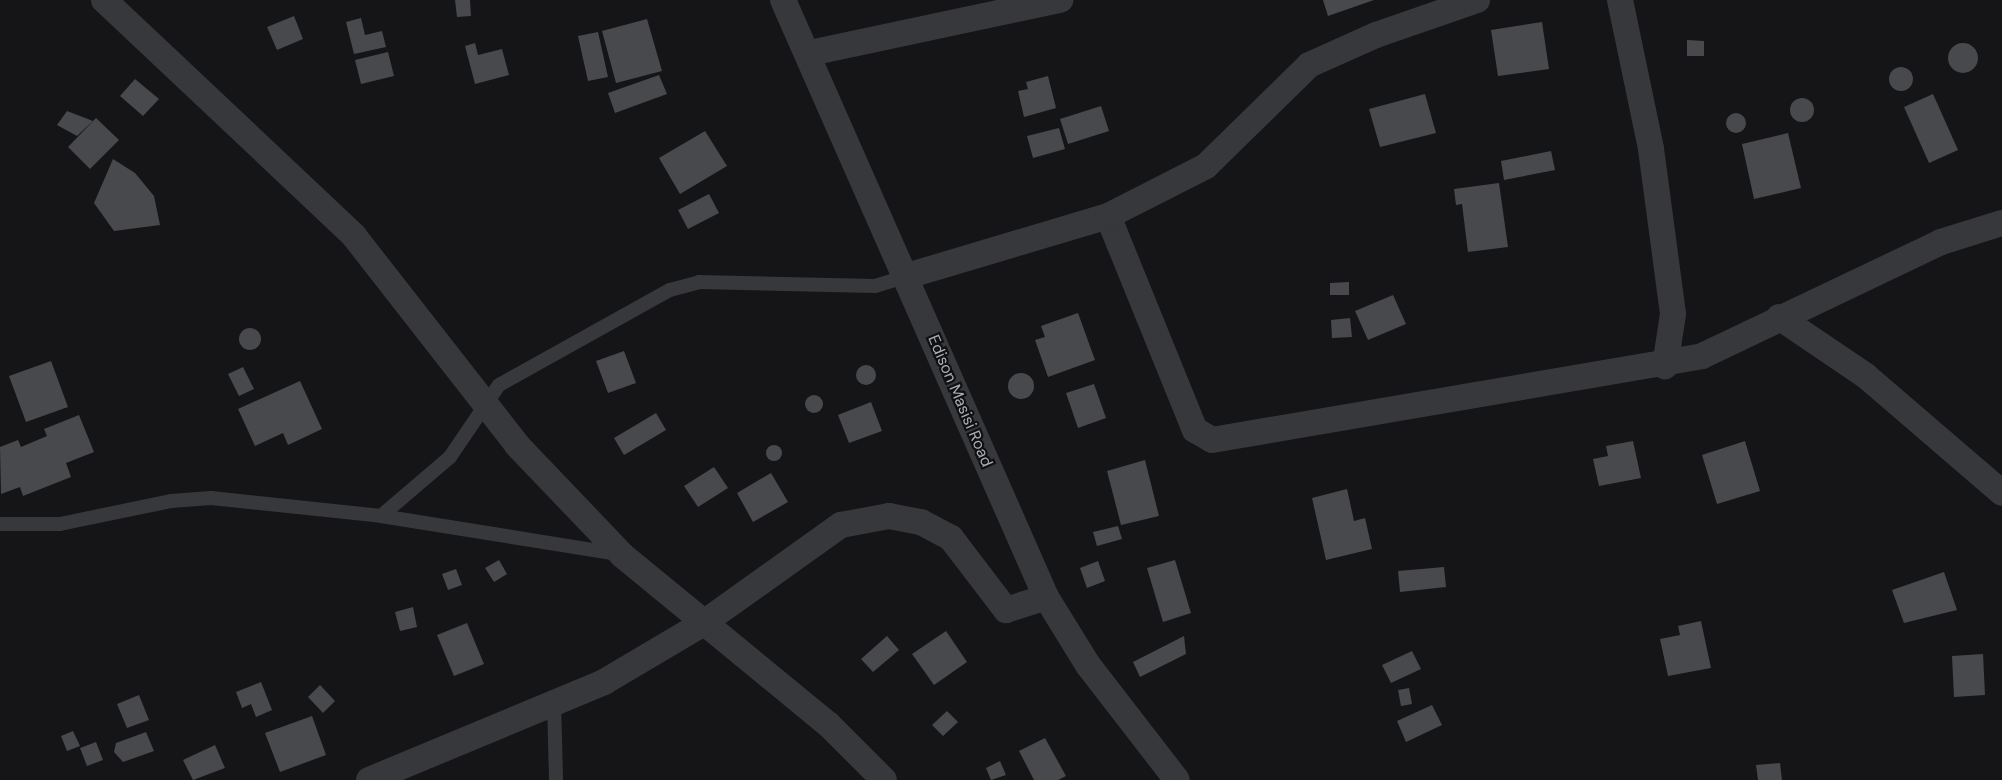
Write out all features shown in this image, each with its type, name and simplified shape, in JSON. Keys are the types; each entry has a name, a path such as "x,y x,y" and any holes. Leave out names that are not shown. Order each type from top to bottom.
{"street":[{"path":"104,0 354,236 484,404 622,555 702,624 828,724 884,780"},
{"name":"Edison Masisi Road","path":"783,0 810,53 1046,597 1088,665 1177,780"},
{"path":"810,53 991,8 1060,0"},
{"path":"907,276 1108,216 1206,166 1309,65 1376,34 1477,0"},
{"path":"1620,0 1651,149 1673,314 1665,366"},
{"path":"1108,216 1195,430 1212,440 1665,366 1702,356 1779,317 1941,242 2002,223"},
{"path":"1779,317 1866,376 2002,493"},
{"path":"369,780 604,682 702,624 841,525 888,516 921,522 951,538 1006,610 1046,597"}],"lane":[{"path":"381,516 450,457 498,385 670,290 699,282 875,286 907,276"},
{"path":"0,524 60,524 189,498 381,516 622,555"},
{"path":"554,702 556,780"}],"building":[{"path":"455,0 470,0 471,16 457,17"},
{"path":"1323,0 1374,0 1328,16"},
{"path":"294,16 303,39 277,50 267,27"},
{"path":"361,18 365,35 382,31 386,47 354,54 346,22"},
{"path":"647,19 662,71 616,83 602,31"},
{"path":"1542,22 1549,69 1498,76 1491,30"},
{"path":"598,32 608,77 588,81 578,36"},
{"path":"1687,40 1704,41 1704,56 1687,56"},
{"path":"475,43 478,55 502,49 509,75 475,84 465,46"},
{"path":"1963,43 1974,47 1978,58 1974,69 1963,73 1952,69 1948,58 1952,47"},
{"path":"388,52 394,76 361,84 355,60"},
{"path":"1901,67 1909,71 1913,79 1909,87 1901,91 1893,87 1889,79 1893,71"},
{"path":"659,75 667,94 615,113 608,93"},
{"path":"1048,76 1056,108 1024,117 1018,91 1028,89 1026,82"},
{"path":"135,79 159,99 143,116 120,96"},
{"path":"1425,94 1436,133 1380,147 1369,109"},
{"path":"1933,94 1958,150 1929,163 1904,107"},
{"path":"1802,98 1811,101 1814,110 1811,119 1802,122 1793,119 1790,110 1793,101"},
{"path":"1101,106 1109,131 1068,144 1060,119"},
{"path":"67,111 93,121 77,136 57,125"},
{"path":"1736,113 1743,116 1746,123 1743,130 1736,133 1729,130 1726,123 1729,116"},
{"path":"96,118 119,140 90,169 68,147"},
{"path":"1059,128 1065,149 1033,158 1027,136"},
{"path":"705,131 727,166 680,194 659,158"},
{"path":"1788,133 1801,188 1754,199 1742,144"},
{"path":"1551,151 1555,170 1504,180 1501,161"},
{"path":"113,159 135,173 154,196 160,225 114,231 94,203"},
{"path":"1499,183 1508,247 1468,252 1462,204 1456,205 1454,189"},
{"path":"709,194 719,213 688,229 678,210"},
{"path":"1349,282 1349,295 1330,295 1330,283"},
{"path":"1393,295 1406,324 1368,340 1355,311"},
{"path":"1078,313 1095,360 1048,377 1035,340 1045,337 1041,326"},
{"path":"1350,318 1352,337 1332,338 1331,320"},
{"path":"250,328 258,331 261,339 258,347 250,350 242,347 239,339 242,331"},
{"path":"624,351 636,383 608,393 596,361"},
{"path":"51,361 68,407 26,422 9,376"},
{"path":"866,365 873,368 876,375 873,382 866,385 859,382 856,375 859,368"},
{"path":"243,367 254,389 239,396 228,374"},
{"path":"1021,373 1030,377 1034,386 1030,395 1021,399 1012,395 1008,386 1012,377"},
{"path":"300,381 322,429 288,445 283,433 255,446 238,409"},
{"path":"1094,384 1106,418 1078,428 1066,393"},
{"path":"814,395 820,398 823,404 820,410 814,413 808,410 805,404 808,398"},
{"path":"871,402 882,431 849,443 838,415"},
{"path":"656,413 666,430 624,455 614,438"},
{"path":"79,415 94,452 66,463 71,477 23,496 20,487 1,494 0,447 18,440 21,447 47,436 44,429"},
{"path":"1633,441 1641,478 1599,486 1593,459 1608,456 1606,446"},
{"path":"1745,441 1760,491 1717,504 1702,455"},
{"path":"774,445 780,447 782,453 780,459 774,461 768,459 766,453 768,447"},
{"path":"1145,460 1159,516 1121,525 1107,471"},
{"path":"714,467 728,488 698,507 684,486"},
{"path":"771,473 788,502 753,522 737,493"},
{"path":"1347,489 1354,521 1365,518 1372,549 1326,560 1312,498"},
{"path":"1118,526 1122,539 1097,546 1093,532"},
{"path":"499,560 507,574 494,582 485,568"},
{"path":"1175,560 1191,613 1163,622 1147,568"},
{"path":"1098,561 1105,581 1087,588 1080,568"},
{"path":"1444,567 1446,587 1400,592 1398,571"},
{"path":"456,569 462,585 448,590 442,574"},
{"path":"1944,572 1957,610 1904,623 1892,590"},
{"path":"413,607 417,627 400,631 395,612"},
{"path":"1701,621 1711,668 1668,676 1660,639 1680,635 1678,626"},
{"path":"467,623 484,664 454,676 437,635"},
{"path":"946,631 967,662 934,685 912,654"},
{"path":"887,636 899,650 873,672 861,659"},
{"path":"1184,636 1186,654 1140,677 1133,662"},
{"path":"1412,651 1421,669 1391,683 1382,665"},
{"path":"1983,654 1985,695 1954,697 1952,656"},
{"path":"261,682 272,710 256,717 251,704 242,708 236,692"},
{"path":"320,685 335,701 323,713 308,697"},
{"path":"1409,688 1412,704 1401,706 1398,690"},
{"path":"139,695 149,720 127,728 117,704"},
{"path":"1432,705 1442,725 1406,742 1397,721"},
{"path":"947,711 958,722 943,736 932,725"},
{"path":"312,716 326,755 280,772 265,733"},
{"path":"73,731 80,746 67,751 61,736"},
{"path":"146,732 154,751 123,762 114,752 116,743"},
{"path":"1045,738 1066,776 1058,780 1034,780 1019,751"},
{"path":"96,742 103,760 87,766 80,748"},
{"path":"215,745 225,768 193,780 183,760"},
{"path":"1000,761 1006,775 991,780 986,768"},
{"path":"1780,763 1782,780 1758,780 1756,765"}]}
